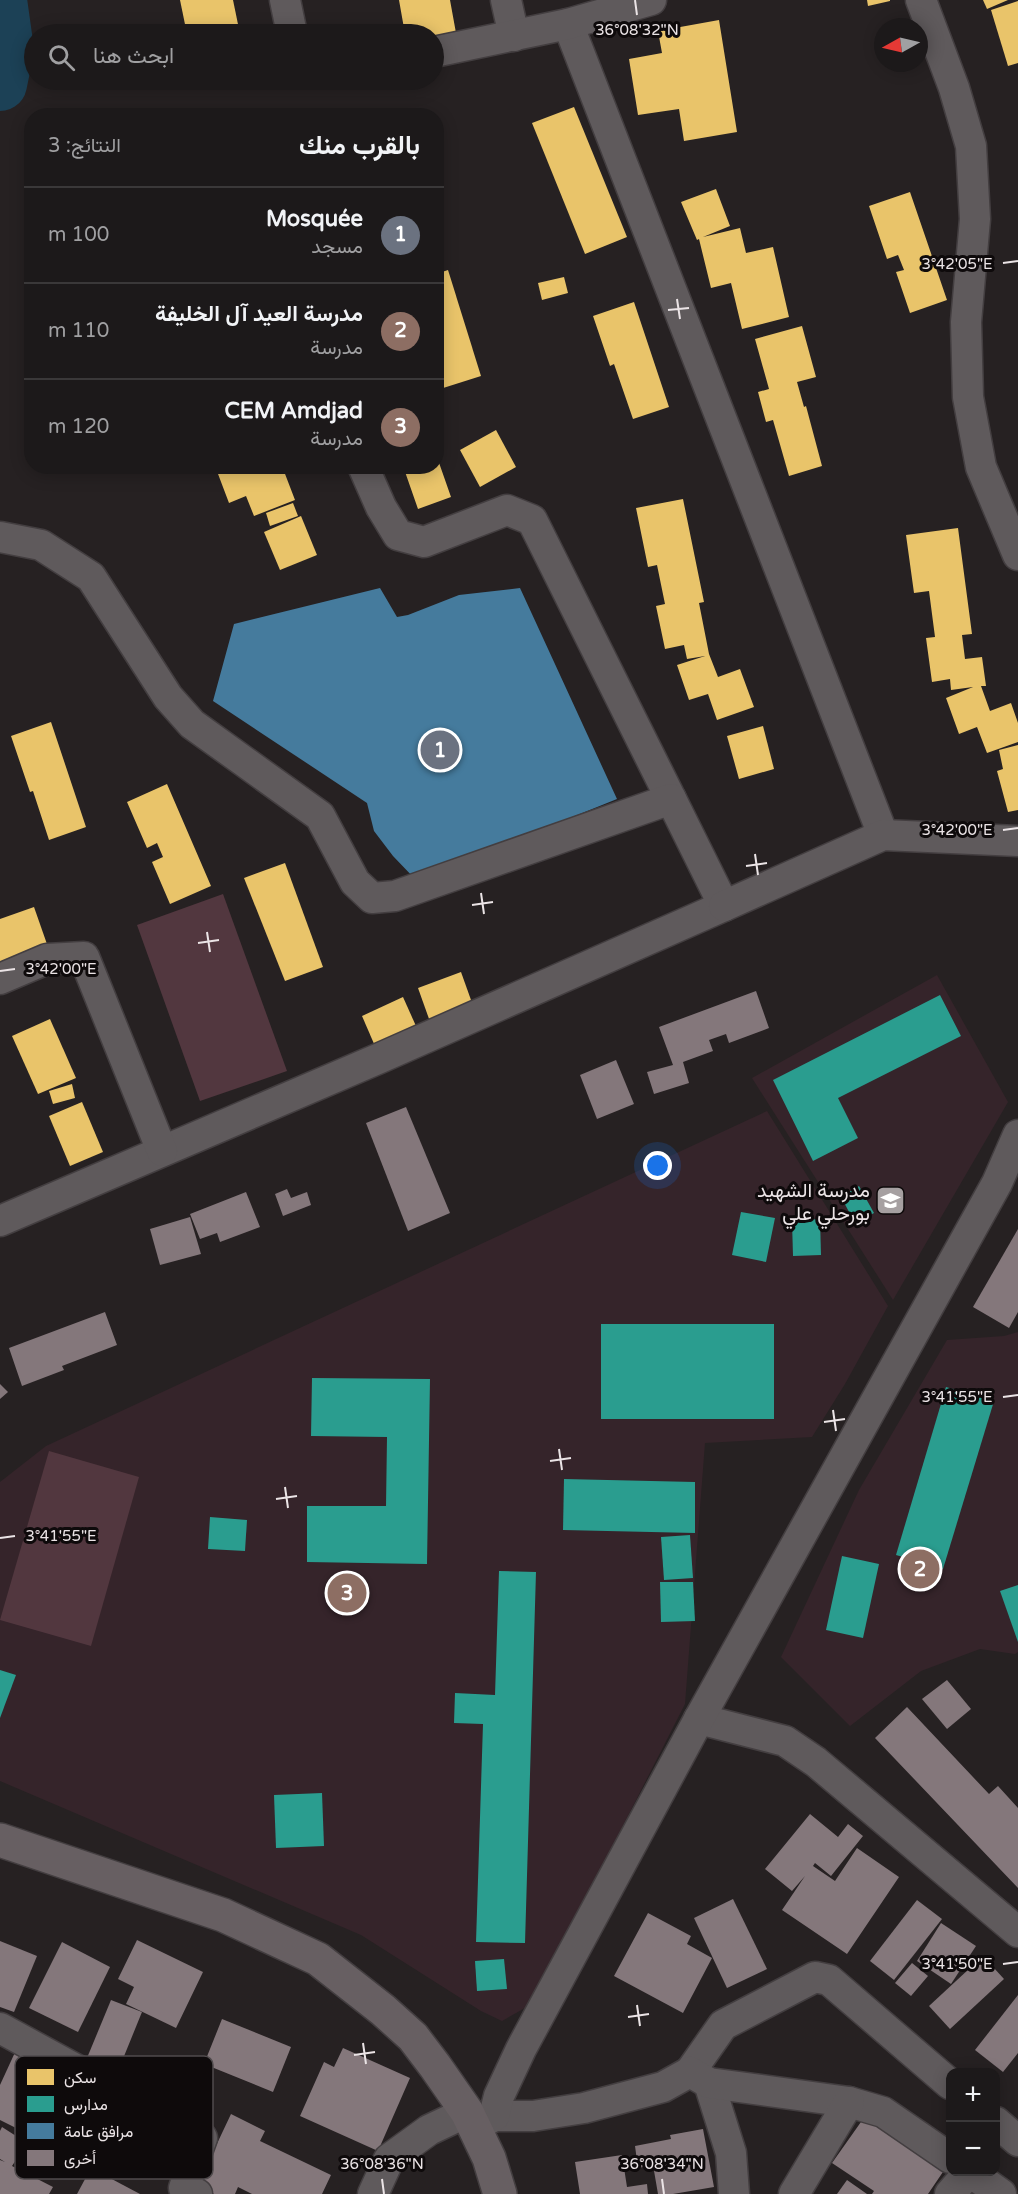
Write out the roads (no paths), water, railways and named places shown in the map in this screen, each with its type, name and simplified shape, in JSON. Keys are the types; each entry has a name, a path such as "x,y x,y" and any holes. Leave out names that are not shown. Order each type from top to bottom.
{"main road":[{"path":"0,1840 223,1915 318,1959 383,2010 413,2037 479,2118 500,2194"}],"street":[{"path":"285,0 290,24"},
{"path":"506,0 514,36"},
{"path":"444,50 568,24 651,0"},
{"path":"921,0 954,88 971,146 975,219 966,322 968,397 981,467 1018,555"},
{"path":"568,24 883,835"},
{"path":"367,474 381,507 398,534 423,542 507,510 532,520 724,906"},
{"path":"0,537 40,545 91,577 168,697 192,724 320,816 355,882 372,898 395,896 671,799"},
{"path":"0,1221 883,835 1018,841"},
{"path":"0,979 47,959 84,957 162,1151"},
{"path":"479,2118 499,2097 521,2049 699,1719 1007,1187 1018,1135"},
{"path":"699,1719 785,1741 816,1762 1018,1932"},
{"path":"736,2193 730,2153 699,2077 723,2025 815,1977 829,1980 946,2080"},
{"path":"0,2028 51,2056"},
{"path":"373,2194 389,2159 429,2130 479,2118 532,2116 584,2108 699,2077 849,2102 883,2112 946,2155"},
{"path":"794,2194 849,2102"},
{"path":"1000,2125 1018,2141"},
{"path":"950,2194 966,2176"},
{"path":"976,2176 1001,2194"},
{"path":"187,2179 184,2188 197,2194"}],"waterway":[{"path":"0,0 7,50 0,84"}],"place":[{"name":"Mosquée","path":"440,750"},
{"name":"مدرسة الشهيد بورحلي علي","path":"891,1201"},
{"name":"مدرسة العيد آل الخليفة","path":"920,1569"},
{"name":"CEM Amdjad","path":"347,1593"}]}
